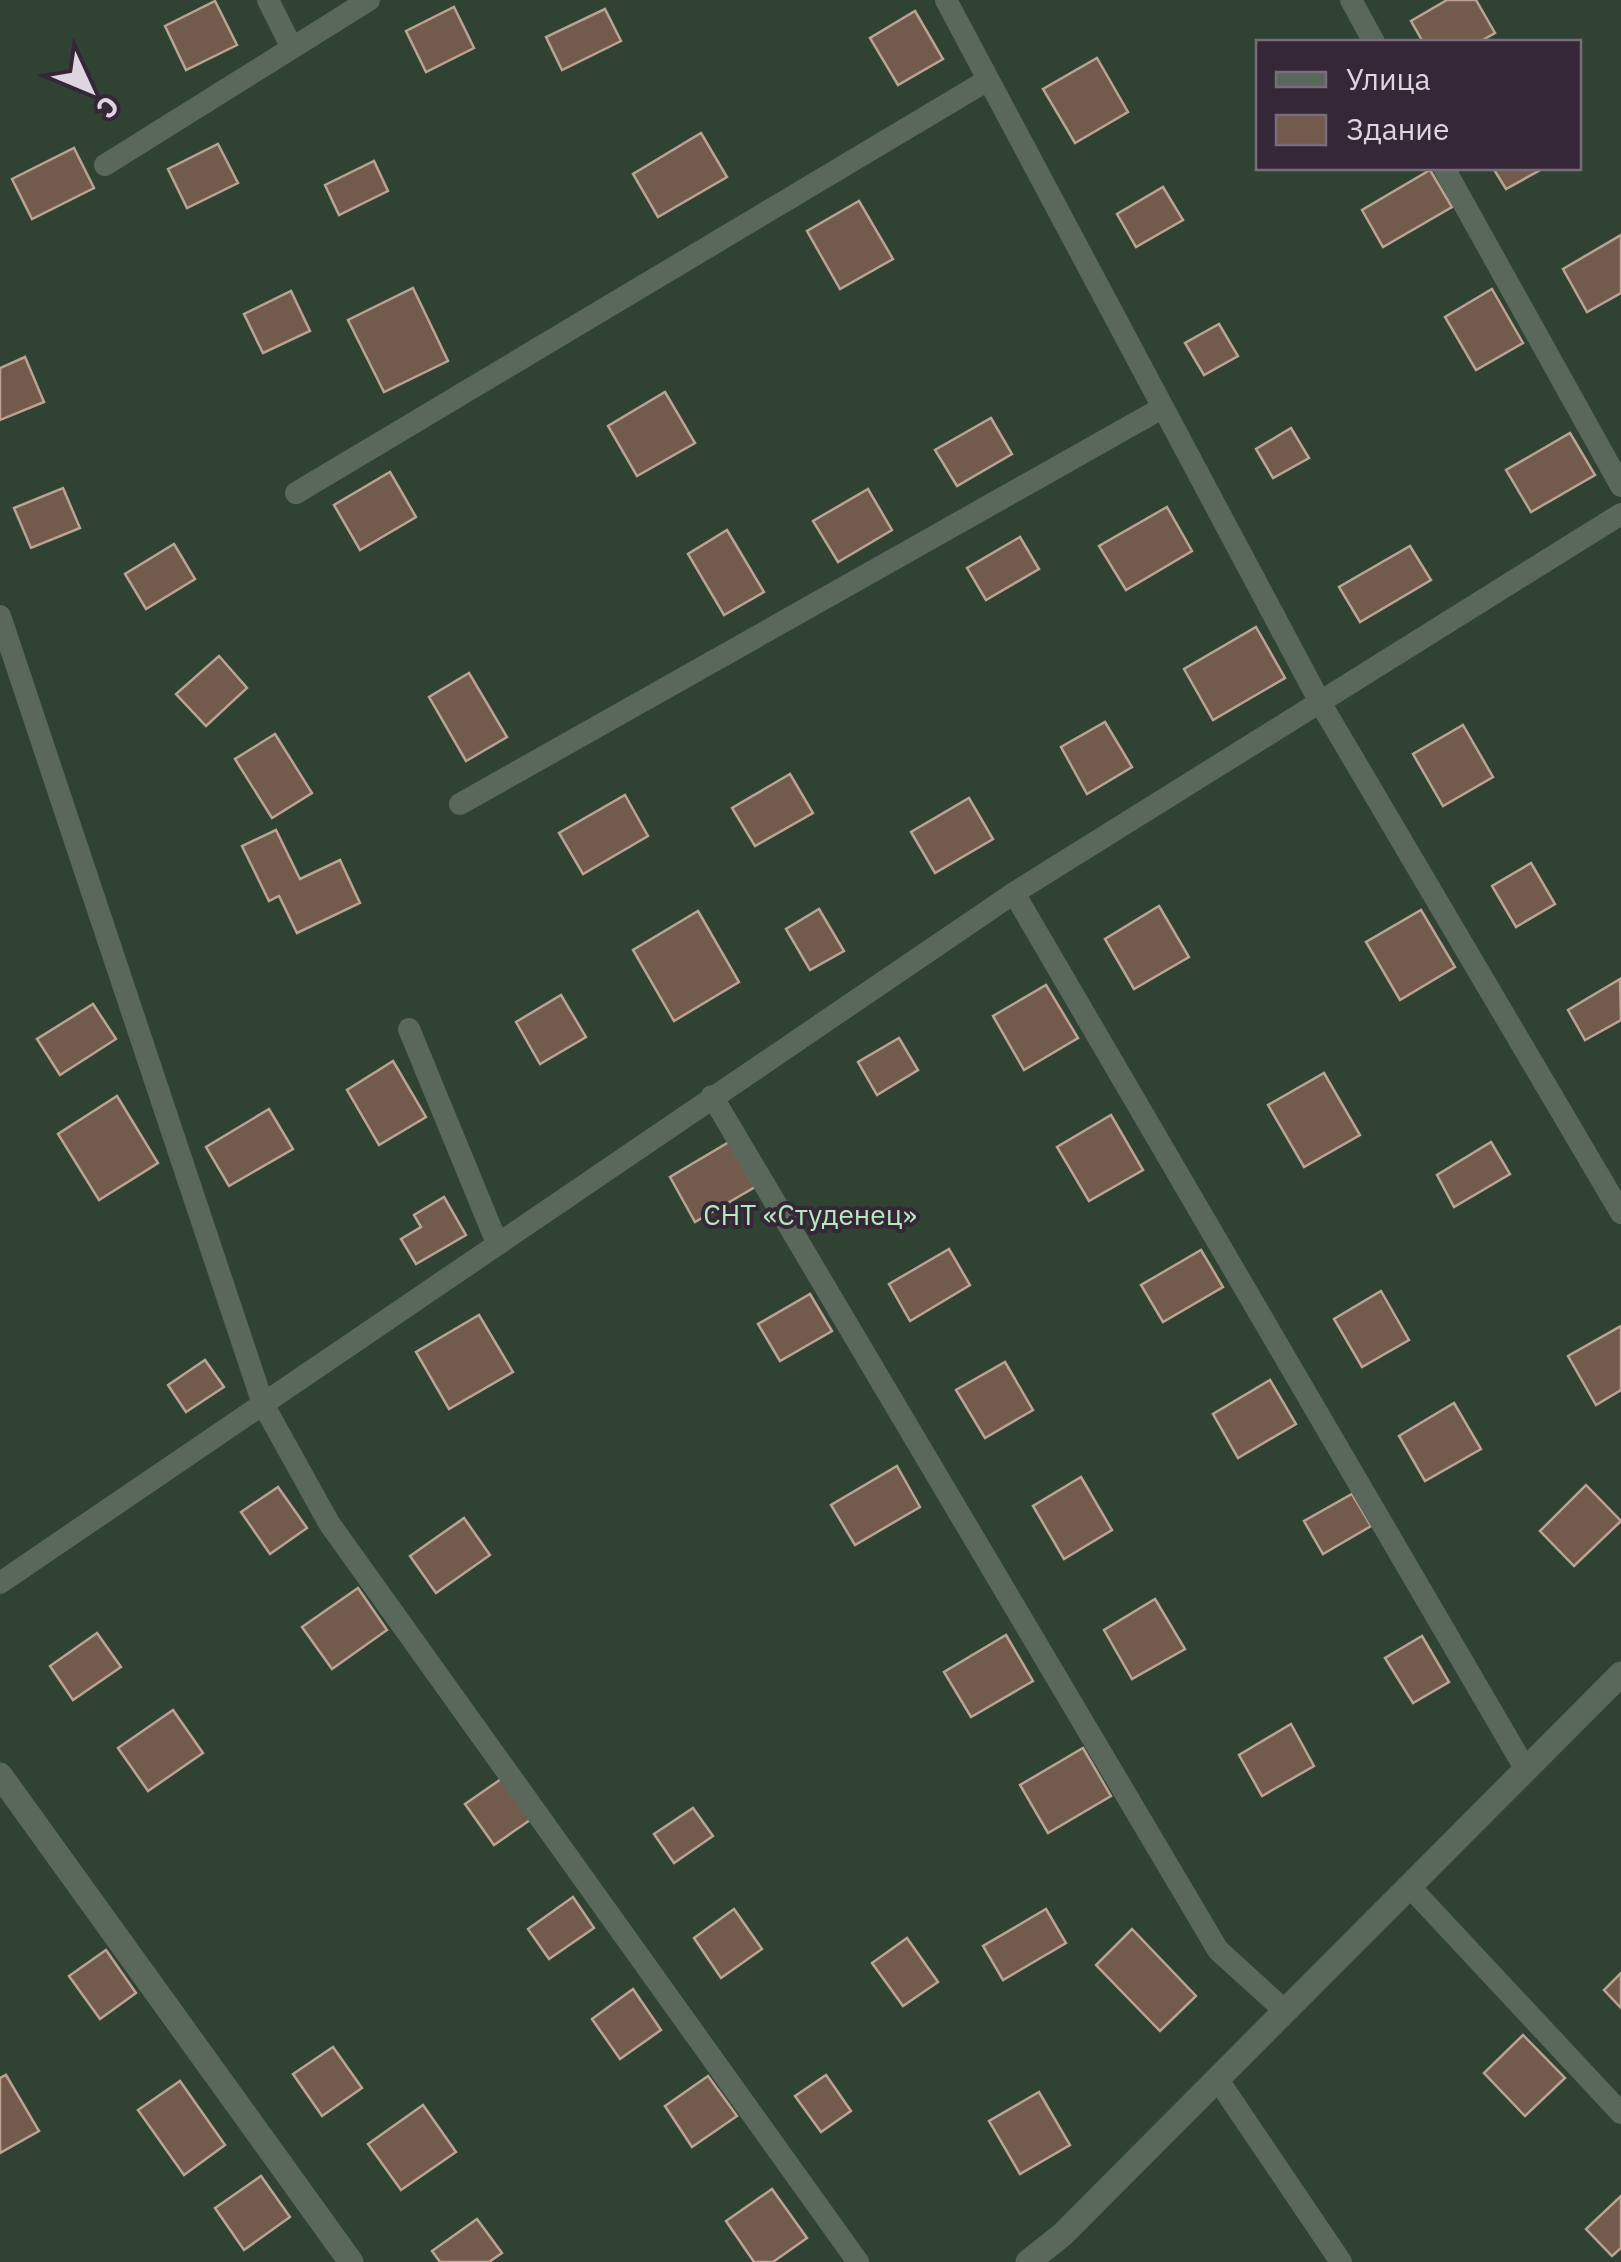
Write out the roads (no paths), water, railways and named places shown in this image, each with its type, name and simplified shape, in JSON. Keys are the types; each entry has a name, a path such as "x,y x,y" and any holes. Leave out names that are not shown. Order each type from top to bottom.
{"street":[{"path":"1028,2262 1062,2235 1621,1674"},
{"path":"0,1775 351,2262"}],"lane":[{"path":"268,0 291,46"},
{"path":"105,166 369,0"},
{"path":"946,0 1321,704 1621,1213"},
{"path":"1351,0 1373,40"},
{"path":"296,493 986,81"},
{"path":"1445,170 1621,486"},
{"path":"460,804 1162,408"},
{"path":"0,1583 1014,893 1621,514"},
{"path":"0,616 263,1404 328,1524 858,2262"},
{"path":"1014,893 1526,1770"},
{"path":"409,1029 498,1243"},
{"path":"712,1096 1218,1950 1286,2012"},
{"path":"1410,1887 1621,2113"},
{"path":"1218,2080 1340,2262"}],"park label":[{"name":"СНТ «Студенец»","path":"810,1215"}]}
